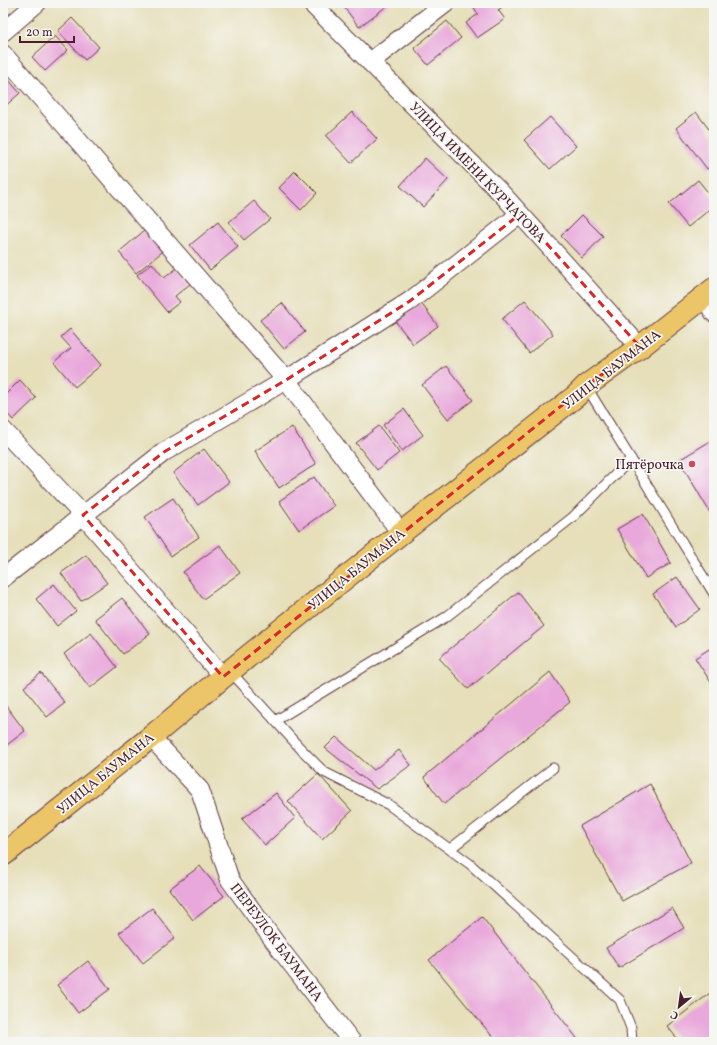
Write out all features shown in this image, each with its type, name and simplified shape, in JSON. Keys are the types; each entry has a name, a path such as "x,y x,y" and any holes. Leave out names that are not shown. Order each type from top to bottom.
{"main road":[{"name":"УЛИЦА БАУМАНА","path":"3,855 151,737 226,674 400,533 576,396 586,386 711,299"}],"street":[{"path":"3,32 37,3"},
{"name":"УЛИЦА ИМЕНИ КУРЧАТОВА","path":"311,3 497,189 640,347"},
{"path":"370,62 446,3"},
{"path":"3,54 286,380 400,533"},
{"path":"3,578 164,452 286,380 410,301 520,214"},
{"path":"3,430 83,515 226,674"},
{"name":"ПЕРЕУЛОК БАУМАНА","path":"151,737 200,790 230,880 280,949 352,1042"}],"lane":[{"path":"586,386 714,594"},
{"path":"275,720 446,617 573,517 631,459"},
{"path":"226,674 275,720 324,772 389,805 470,864 620,1000 631,1028 632,1042"},
{"path":"450,849 553,768"}],"highlighted area":[{"path":"520,214 640,347 586,386 223,677 83,515 164,452 286,380 410,301"}],"building":[{"path":"341,3 391,3 359,27"},
{"path":"471,3 508,3 498,10 505,19 477,38 466,23 478,14"},
{"path":"72,18 99,47 85,60 58,31"},
{"path":"447,21 461,38 428,65 414,48"},
{"path":"55,36 68,50 45,71 32,57"},
{"path":"7,78 20,93 3,108 3,81"},
{"path":"352,112 377,139 351,163 326,136"},
{"path":"696,112 714,136 714,164 707,169 676,128"},
{"path":"550,117 576,146 550,169 524,140"},
{"path":"425,158 448,180 423,207 400,186"},
{"path":"295,171 317,193 301,210 279,188"},
{"path":"698,180 714,200 714,206 688,227 669,204"},
{"path":"254,201 270,219 244,240 229,222"},
{"path":"582,215 603,236 582,258 561,236"},
{"path":"218,222 238,247 210,270 190,245"},
{"path":"145,230 162,252 136,273 119,252"},
{"path":"152,263 164,278 177,268 190,284 175,296 180,302 167,312 137,275"},
{"path":"525,300 553,334 529,353 502,319"},
{"path":"282,303 305,332 284,349 260,320"},
{"path":"421,303 438,326 413,344 396,322"},
{"path":"70,329 101,365 75,387 54,362 71,348 61,337"},
{"path":"446,366 473,400 448,419 422,385"},
{"path":"20,380 36,398 13,420 3,409 3,397"},
{"path":"404,409 423,435 402,451 383,425"},
{"path":"379,426 399,453 377,470 356,443"},
{"path":"292,427 316,464 279,488 255,451"},
{"path":"714,439 714,512 711,514 679,460"},
{"path":"204,449 229,482 198,505 173,473"},
{"path":"314,477 334,506 299,530 279,501"},
{"path":"173,498 199,537 171,556 145,517"},
{"path":"643,514 671,563 646,578 617,529"},
{"path":"220,545 240,573 203,599 183,572"},
{"path":"86,555 107,583 81,601 61,573"},
{"path":"677,577 700,609 676,627 653,594"},
{"path":"54,584 76,611 57,626 36,599"},
{"path":"518,592 544,626 468,689 439,658"},
{"path":"122,598 150,634 123,654 95,619"},
{"path":"91,633 117,667 90,688 64,654"},
{"path":"714,646 714,687 695,658"},
{"path":"550,672 570,702 444,804 424,777"},
{"path":"41,673 65,703 47,717 24,687"},
{"path":"3,702 25,731 3,748"},
{"path":"336,737 374,770 399,750 411,765 377,789 325,748"},
{"path":"318,774 352,811 322,839 288,801"},
{"path":"650,784 691,863 622,901 580,826"},
{"path":"276,793 295,818 265,845 242,819"},
{"path":"200,866 224,896 193,920 169,889"},
{"path":"152,908 175,938 143,963 119,933"},
{"path":"672,908 684,928 619,968 606,948"},
{"path":"482,917 580,1042 497,1042 429,960"},
{"path":"88,961 110,989 78,1013 57,985"},
{"path":"714,990 714,1042 680,1042 667,1026"}],"place":[{"name":"Пятёрочка","path":"692,464"}]}
